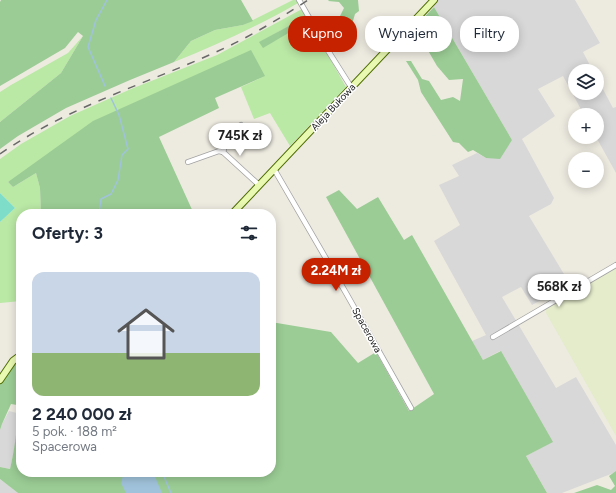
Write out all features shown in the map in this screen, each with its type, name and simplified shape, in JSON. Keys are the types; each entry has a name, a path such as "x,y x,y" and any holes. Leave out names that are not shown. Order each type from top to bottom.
{"street":[{"path":"300,0 327,49 351,87"},
{"name":"Aleja Bukowa","path":"237,209 434,0"},
{"path":"224,152 232,131 241,125"},
{"path":"188,162 219,151 224,152 259,185"},
{"name":"Spacerowa","path":"274,169 411,408"},
{"path":"493,337 616,265"},
{"path":"0,380 16,359"}],"shaded area":[{"path":"431,0 575,0 600,43 583,52 589,64 568,64 568,85 563,76 538,89 555,116 522,139 554,198 551,204 529,216 570,284 532,305 521,287 502,297 556,388 576,377 616,445 616,472 562,493 547,493 526,456 552,442 500,351 483,360 472,341 486,335 434,241 460,225 439,185 459,176 452,165 477,153 486,158 512,140 460,52 519,52 519,16 460,16 460,51 452,38 452,16 439,16"},
{"path":"604,91 613,108 616,107 616,173 600,144 604,144 604,108 580,108 576,100 604,100"},
{"path":"0,193 15,208 0,222"},
{"path":"9,411 16,413 16,442 10,469 0,467 0,430"},
{"path":"123,477 155,477 162,493 126,493 121,483"},
{"path":"0,479 8,485 18,493 0,493"}],"green space":[{"path":"1,0 241,0 253,21 243,25 215,30 191,41 174,62 66,108 18,136 0,149 0,122 61,73 83,36 78,32 65,48 0,86"},
{"path":"293,0 297,0 298,3 268,20 174,62 191,41 215,30 243,25"},
{"path":"358,0 359,11 354,16 340,16 344,8 339,2 328,1"},
{"path":"434,7 439,16 425,16"},
{"path":"302,9 306,16 289,16"},
{"path":"288,17 288,27 260,42 288,31 288,52 326,52 346,87 290,146 270,113 254,119 241,87 265,76 8,182 13,187 36,173 40,188 41,209 16,209 16,301 0,303 0,222 15,208 0,193 0,159 21,144 70,116 131,89 217,55"},
{"path":"288,26 288,33 263,48 259,42"},
{"path":"83,36 61,73 0,122 0,92 68,53"},
{"path":"452,38 512,140 500,159 486,158 473,150 468,152 459,143 453,142 421,92 418,80 406,61 411,61 422,79 429,81 441,100 453,97 460,101 463,79 449,80 437,66 429,52 452,52"},
{"path":"251,50 265,76 215,98 219,108 159,137 192,209 41,209 40,188 36,173 13,187 8,182 93,121"},
{"path":"339,190 357,209 378,197 404,240 412,235 483,360 501,351 553,442 526,456 547,493 18,493 0,479 0,467 10,469 16,437 16,477 276,477 276,323 331,332 358,363 376,352 409,411 434,394 326,197"},
{"path":"616,267 616,436 546,313 546,308"},
{"path":"16,361 16,405 11,404 0,430 0,380"},
{"path":"616,471 616,493 574,493 597,485 611,490 615,486 609,476"}],"waterway":[{"path":"105,86 88,47 96,20 107,0"},
{"path":"100,209 101,199 111,194 118,180 122,155 128,149 119,115 111,98"},
{"path":"164,477 171,493"}],"railway":[{"path":"0,154 55,121 112,95 229,46 308,0"}]}
